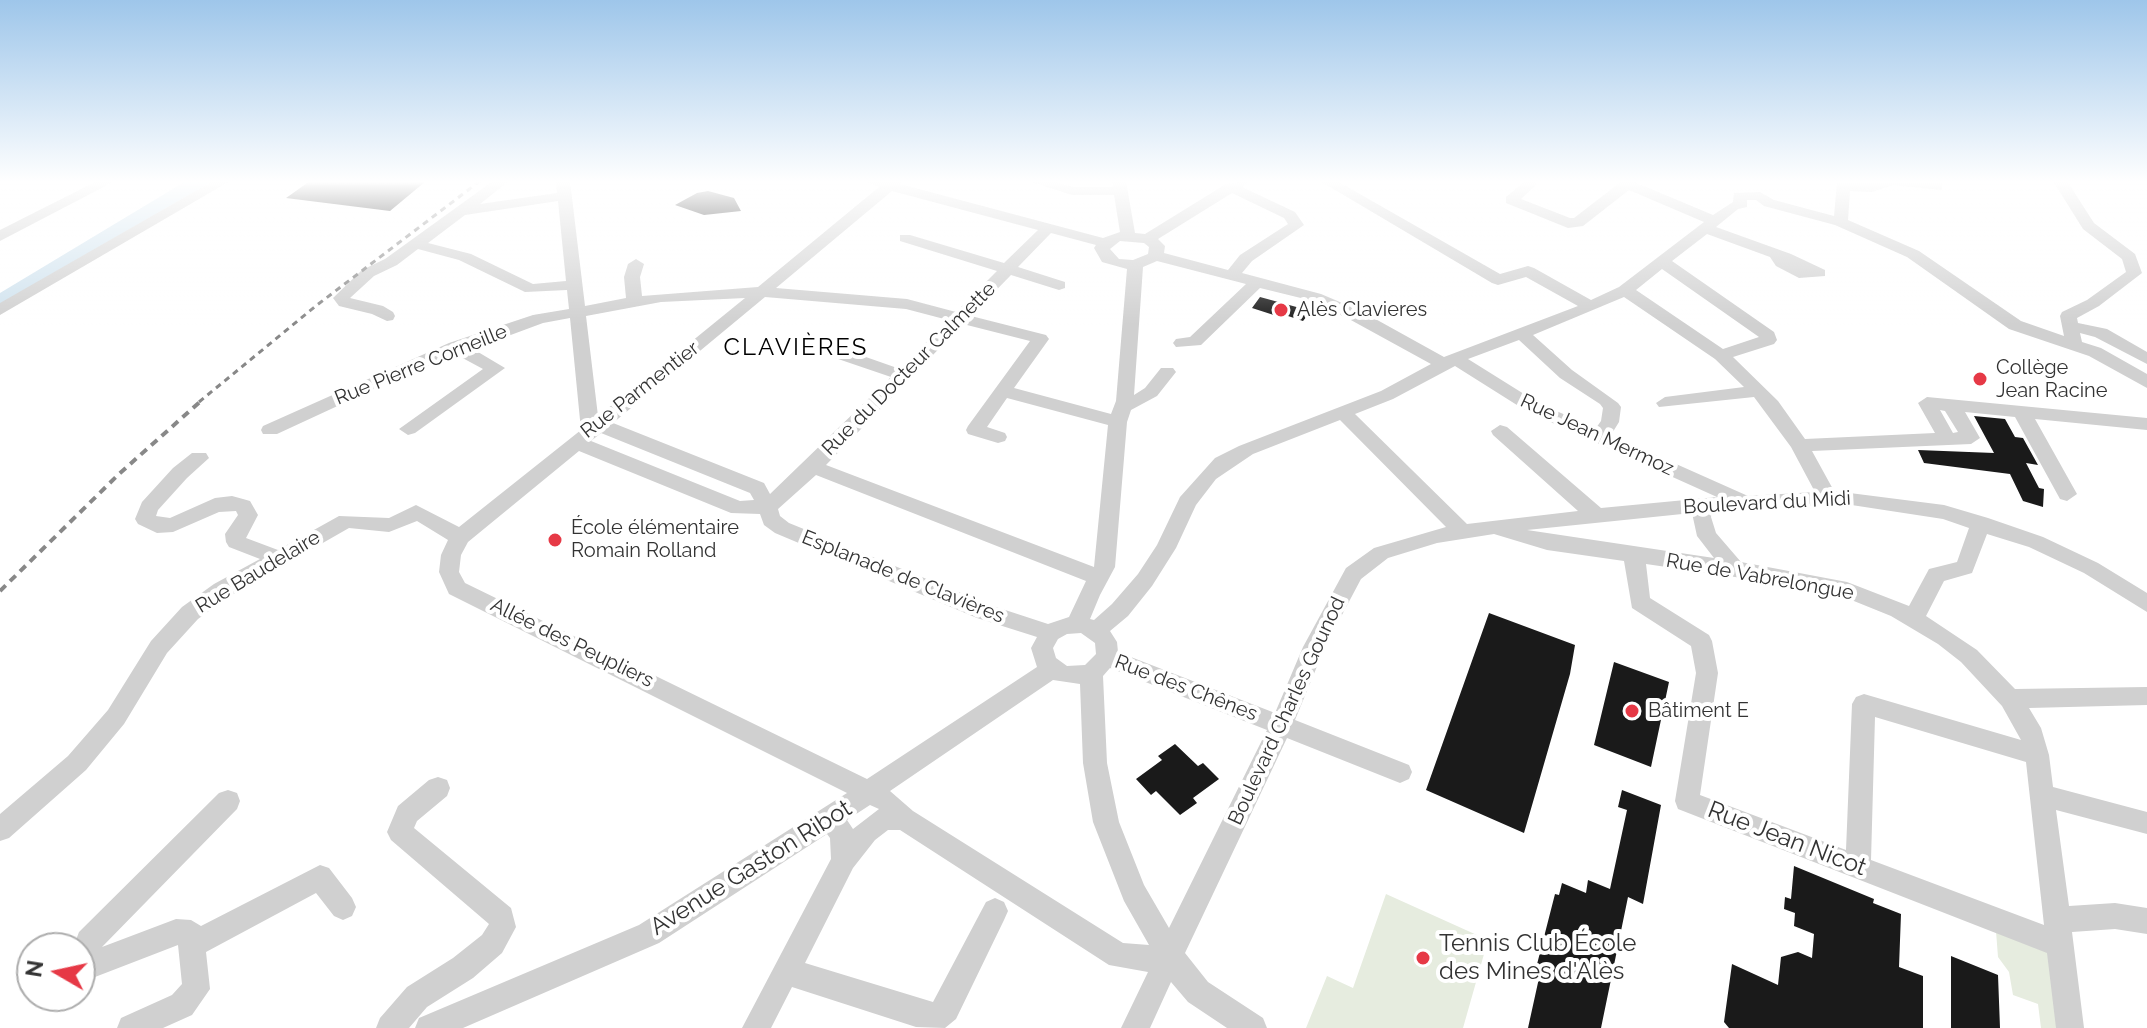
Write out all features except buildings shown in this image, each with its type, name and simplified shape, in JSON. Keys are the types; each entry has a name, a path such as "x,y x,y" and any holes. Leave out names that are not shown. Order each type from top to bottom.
{"street":[{"path":"0,310 140,229"},
{"path":"387,316 377,310 345,303 341,298 368,273 391,262 435,229"},
{"path":"567,229 587,432"},
{"name":"Rue Parmentier","path":"587,432 692,350 836,229"},
{"name":"Rue du Docteur Calmette","path":"768,507 813,467 1047,229"},
{"path":"1052,229 1105,243 1128,235 1148,239 1157,246 1156,256 1130,265 1108,259 1103,254 1105,243"},
{"path":"1127,229 1128,235"},
{"path":"1148,239 1164,229"},
{"path":"1232,275 1246,258 1290,229"},
{"path":"1410,229 1498,280 1528,271 1591,307"},
{"path":"1099,665 1068,676 1051,669 1043,657 1042,648 1050,633 1062,626 1087,627 1120,610 1166,548 1187,502 1209,474 1246,450 1387,395 1449,361 1591,307 1625,290 1704,229"},
{"path":"1721,229 1777,255"},
{"path":"1856,229 1913,254 2015,325 2074,337 2147,382"},
{"path":"2074,337 2068,316 2093,303 2134,273 2129,257 2092,229"},
{"path":"905,238 1059,285"},
{"path":"415,244 465,257 531,289 572,285"},
{"name":"Rue Jean Mermoz","path":"1156,256 1337,306 1598,439 1744,502"},
{"path":"1663,262 1768,336 1768,340 1721,355"},
{"path":"634,300 632,277 636,264"},
{"path":"1087,627 1105,567 1109,540 1121,414 1113,401 1130,265"},
{"path":"1182,343 1195,341 1257,282"},
{"path":"1625,290 1721,355 1772,405 1800,445 1828,498"},
{"name":"Rue Pierre Corneille","path":"270,430 455,347 515,326 634,300 718,292 759,292 907,304 1047,341 1002,391"},
{"path":"2074,337 2079,328 2101,333 2147,359"},
{"path":"1521,333 1573,379 1612,407 1610,422 1598,439"},
{"path":"803,341 901,375"},
{"path":"408,429 496,368 455,347"},
{"path":"998,437 975,430 1002,391 1121,414 1151,392 1167,372"},
{"path":"1665,403 1758,391"},
{"path":"1800,445 1971,438 1951,405 2147,424"},
{"path":"2021,411 2067,494"},
{"path":"1343,413 1462,531"},
{"path":"1500,431 1596,515"},
{"path":"587,432 738,508 757,510 768,507"},
{"path":"460,537 587,432"},
{"name":"Esplanade de Clavières","path":"587,432 757,488 768,507 771,520 782,528 985,612 1050,633"},
{"path":"199,458 180,473 149,507 145,519 157,526 173,525 215,505 232,503 243,506 248,515 235,534 236,542 281,559"},
{"path":"813,467 1100,578"},
{"name":"Boulevard du Midi","path":"1462,531 1703,505 1845,497 1944,512 2036,542 2091,568 2147,604"},
{"path":"1703,505 1701,517 1707,536 1714,548 1735,569"},
{"name":"Rue Baudelaire","path":"0,830 77,763 116,717 159,647 190,613 222,590 346,521 389,525 401,522 416,512 460,537"},
{"path":"1914,618 1936,575 1965,568 1981,523"},
{"name":"Rue de Vabrelongue","path":"1490,527 1547,543 1735,569 1847,590 1914,618 1969,656 2010,699 2029,728 2037,755 2070,1028"},
{"name":"Boulevard Charles Gounod","path":"1135,1028 1281,725 1314,647 1353,574 1381,553 1426,538 1462,531"},
{"name":"Allée des Peupliers","path":"460,537 451,555 449,572 457,588 866,794 887,801 904,819 1119,956 1141,959 1171,956"},
{"name":"Rue Jean Nicot","path":"1634,555 1640,602 1701,641 1707,673 1687,801 1858,866 2058,932"},
{"path":"1087,627 1106,642 1099,665 1095,763 1106,822 1133,892 1171,956 1198,992 1253,1028"},
{"name":"Rue des Chênes","path":"1099,665 1281,725 1400,772"},
{"name":"Avenue Gaston Ribot","path":"429,1028 649,934 830,818 1051,669"},
{"path":"2010,699 2147,696"},
{"path":"1858,866 1864,704 2037,755"},
{"path":"390,1028 417,997 463,968 492,944 502,927 502,917 400,832 407,814 438,788"},
{"path":"756,1028 852,851 867,812 866,794"},
{"path":"2042,795 2147,823"},
{"path":"131,1028 182,1005 196,989 191,933 176,932 95,963 84,957 89,941 228,801"},
{"path":"830,818 852,851"},
{"path":"852,851 883,819 904,819"},
{"path":"194,944 320,877 343,907"},
{"path":"786,971 937,1017 946,1009 995,911"},
{"path":"2058,932 2115,916 2147,921"}],"shaded area":[{"name":"Tennis Club École des Mines d'Alès","path":"1386,894 1488,940 1463,1028 1306,1028 1327,976 1353,988"},
{"path":"1996,931 2048,951 2059,1028 2041,1028 2038,1004 2013,995 2009,972 1998,957"}],"water":[{"path":"106,229 130,229 0,304 0,293"}],"railway":[{"path":"199,402 317,305 417,229"},
{"path":"0,591 119,474 202,400"}],"place":[{"name":"Alès Clavieres","path":"1281,310"},
{"name":"Collège Jean Racine","path":"1980,379"},
{"name":"École élémentaire Romain Rolland","path":"555,540"},
{"name":"Bâtiment E","path":"1632,711"},
{"name":"Tennis Club École des Mines d'Alès","path":"1423,958"}],"district":[{"name":"CLAVIÈRES","path":"796,348"}]}
